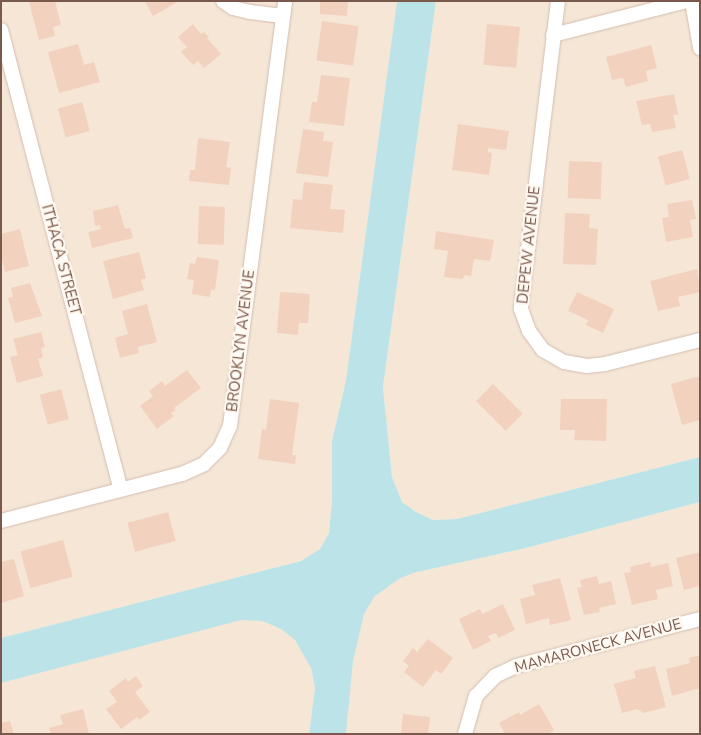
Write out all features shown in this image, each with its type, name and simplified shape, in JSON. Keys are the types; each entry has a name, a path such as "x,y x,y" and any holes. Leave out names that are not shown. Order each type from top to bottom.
{"street":[{"path":"223,1 232,8 283,16"},
{"name":"BROOKLYN AVENUE","path":"1,521 182,474 204,464 220,448 230,426 285,1"},
{"name":"DEPEW AVENUE","path":"558,1 521,309 529,331 544,350 557,358 564,362 587,366 605,364 700,340"},
{"path":"553,36 686,1"},
{"path":"692,1 700,48"},
{"name":"ITHACA STREET","path":"1,30 120,490"},
{"name":"MAMARONECK AVENUE","path":"465,734 476,696 495,676 516,666 700,619"}],"shaded area":[{"path":"1,1 397,1 346,380 332,441 332,501 329,533 320,549 301,561 1,638"},
{"path":"436,1 700,1 700,457 457,519 433,520 416,512 402,502 392,477 383,387"},
{"path":"700,502 700,734 346,734 353,662 364,614 375,596 399,579 413,573 526,548"},
{"path":"241,619 262,621 281,629 295,640 303,652 311,668 315,688 309,734 1,734 1,683"}],"water":[{"path":"397,1 436,1 383,387 392,477 402,502 416,512 433,520 457,519 700,457 700,502 526,548 413,573 399,579 375,596 364,614 353,662 346,734 309,734 315,688 311,668 295,640 281,629 262,621 241,620 1,683 1,638 301,561 320,549 329,533 332,501 332,441 346,380"}],"building":[{"path":"55,1 61,25 53,27 55,36 39,40 29,2"},
{"path":"145,1 175,1 176,3 153,16"},
{"path":"320,1 348,1 347,16 320,14"},
{"path":"322,21 359,26 353,66 316,61"},
{"path":"193,24 201,34 204,32 209,37 207,38 221,54 204,68 198,61 193,65 181,52 187,47 178,37"},
{"path":"487,24 520,27 516,68 483,65"},
{"path":"78,44 84,65 94,62 100,82 59,93 48,52"},
{"path":"651,45 657,68 646,71 648,81 626,87 623,78 612,80 606,57"},
{"path":"321,75 350,78 344,126 309,122 312,102 317,102"},
{"path":"674,94 678,114 673,115 676,128 652,132 650,124 642,125 636,101"},
{"path":"82,102 90,131 66,137 58,108"},
{"path":"458,124 509,131 506,150 488,148 488,152 492,153 489,175 452,170"},
{"path":"303,129 324,132 323,141 333,142 328,177 296,173"},
{"path":"198,138 230,142 226,167 231,168 229,185 189,181 190,170 195,170"},
{"path":"682,150 690,179 666,185 658,156"},
{"path":"569,161 602,162 601,199 568,198"},
{"path":"304,182 333,185 330,209 345,210 343,233 290,228 293,199 302,200"},
{"path":"692,200 696,219 690,220 693,237 666,242 662,218 669,217 667,204"},
{"path":"118,205 125,229 130,228 133,238 92,248 88,232 101,229 100,225 95,226 93,211"},
{"path":"199,206 225,207 224,245 198,244"},
{"path":"565,213 590,214 589,228 598,229 596,265 563,264"},
{"path":"20,229 29,266 5,272 1,256 1,234"},
{"path":"436,231 494,240 490,261 474,259 471,276 464,275 463,279 444,277 448,251 434,249"},
{"path":"139,252 146,278 141,280 144,290 113,299 103,261"},
{"path":"197,257 219,260 215,290 211,290 210,297 192,294 194,280 187,279 190,263 195,264"},
{"path":"697,269 700,292 678,297 680,306 658,311 650,281"},
{"path":"30,283 42,316 15,323 8,298 13,297 11,288"},
{"path":"280,292 310,294 308,323 299,323 298,335 277,333"},
{"path":"577,292 614,309 603,333 586,325 588,320 568,311"},
{"path":"147,304 157,342 138,347 139,353 120,358 115,338 128,334 122,311"},
{"path":"41,332 45,347 41,348 43,357 38,359 43,376 17,383 10,357 18,355 13,339"},
{"path":"187,370 201,388 174,408 176,410 171,413 174,416 157,429 140,406 153,396 149,391 162,381 165,386"},
{"path":"700,376 700,420 682,425 671,384"},
{"path":"493,384 523,414 506,431 476,401"},
{"path":"61,389 69,419 48,425 40,395"},
{"path":"270,399 299,403 292,455 296,455 295,464 258,459 262,429 266,430"},
{"path":"561,399 607,399 606,441 574,440 575,430 560,430"},
{"path":"168,512 176,541 135,552 127,523"},
{"path":"63,540 73,577 30,588 20,551"},
{"path":"700,552 700,586 684,590 676,558"},
{"path":"14,559 24,596 1,603 1,562"},
{"path":"650,562 651,567 668,563 673,586 656,590 658,599 632,605 624,573 631,572 630,567"},
{"path":"597,576 599,584 611,581 616,604 599,608 600,612 584,615 577,588 582,587 580,580"},
{"path":"560,578 571,620 550,625 549,618 526,624 520,599 535,595 532,585"},
{"path":"503,604 515,630 498,638 496,633 488,636 491,641 473,650 459,619 480,609 482,614"},
{"path":"428,639 453,658 441,674 436,670 423,687 404,672 409,666 403,661 413,648 417,652"},
{"path":"700,655 700,688 672,696 666,669 690,663 689,658"},
{"path":"655,666 666,707 644,713 637,709 622,713 614,684 636,678 634,671"},
{"path":"136,676 143,686 135,692 150,712 139,720 137,717 121,729 106,709 117,702 109,691 126,678 128,682"},
{"path":"539,704 554,730 548,734 505,734 499,723 519,712 520,715"},
{"path":"83,709 89,734 51,734 49,728 63,724 60,715"},
{"path":"403,714 430,717 428,734 401,734"},
{"path":"10,721 14,734 1,734 1,723"}]}
